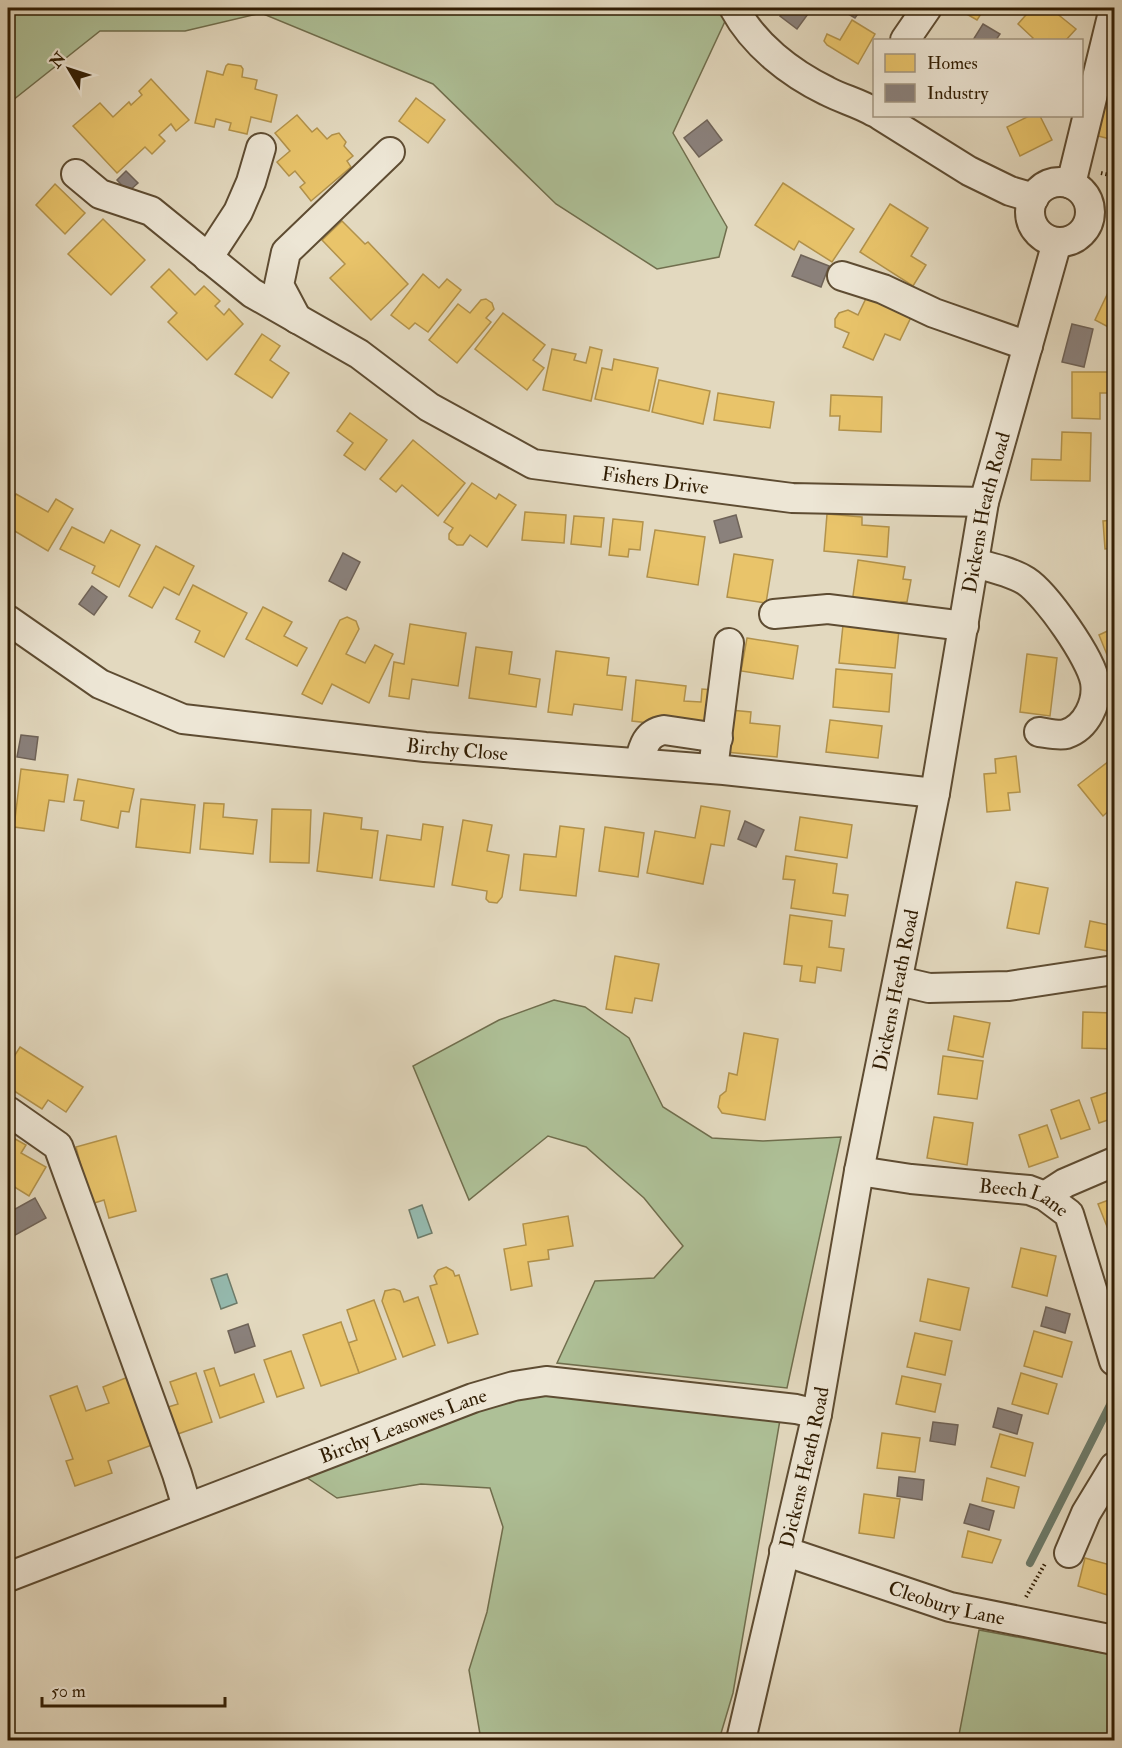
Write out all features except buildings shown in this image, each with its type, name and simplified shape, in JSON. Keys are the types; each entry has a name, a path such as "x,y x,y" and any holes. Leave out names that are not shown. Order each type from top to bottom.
{"street":[{"path":"734,8 763,45 793,73 829,92 873,105"},
{"path":"906,39 927,8"},
{"path":"1071,184 1114,8"},
{"path":"890,117 969,171 1010,191 1034,198"},
{"path":"208,258 238,213 251,182 261,148"},
{"path":"297,319 279,285 286,252 390,152"},
{"name":"Fishers Drive","path":"76,174 100,194 151,211 252,293 359,354 429,407 533,464 792,498 984,502"},
{"path":"1054,183 1071,184 1079,189 1089,205 1088,224 1075,238 1066,242 1048,239 1034,226 1031,207 1034,198 1054,183"},
{"name":"Dickens Heath Road","path":"741,1740 817,1414 859,1171 936,793 984,502 1057,242"},
{"path":"842,276 883,289 933,313 1028,346"},
{"path":"974,563 1026,581 1047,601 1078,646 1095,680 1096,696 1092,711 1081,724 1066,734 1039,732"},
{"path":"774,614 828,609 964,626"},
{"name":"Birchy Close","path":"8,620 100,684 183,719 425,747 713,769 936,793"},
{"path":"713,769 729,643"},
{"path":"639,763 648,737 656,732 664,730 718,738"},
{"path":"899,981 929,988 1008,986 1114,970"},
{"path":"8,1111 58,1146 177,1474 187,1508"},
{"path":"1046,1196 1065,1183 1114,1162"},
{"name":"Beech Lane","path":"859,1171 911,1179 1029,1190 1046,1196 1069,1214 1114,1361"},
{"name":"Birchy Leasowes Lane","path":"8,1576 473,1398 514,1386 546,1381 796,1409 817,1414"},
{"path":"1058,1555 1114,1467"},
{"name":"Cleobury Lane","path":"784,1551 950,1607 1114,1640"}],"path":[{"path":"1025,1599 1058,1555"}],"green space":[{"path":"8,8 722,8 727,17 673,133 727,227 719,257 657,269 556,204 433,84 261,13 185,31 100,31 8,104"},
{"path":"554,1000 585,1007 629,1038 663,1107 712,1138 763,1141 841,1137 787,1388 557,1363 595,1281 654,1278 683,1246 644,1198 586,1147 548,1136 469,1200 413,1066 499,1020"},
{"path":"528,1393 780,1420 733,1693 719,1740 481,1740 469,1670 487,1612 503,1527 490,1488 421,1484 337,1498 306,1477"},
{"path":"979,1630 1114,1655 1114,1740 958,1740"}],"water":[{"path":"422,1205 432,1233 418,1238 409,1210"},
{"path":"227,1274 237,1303 221,1309 211,1279"}],"waterway":[{"path":"1030,1563 1113,1399"}]}
